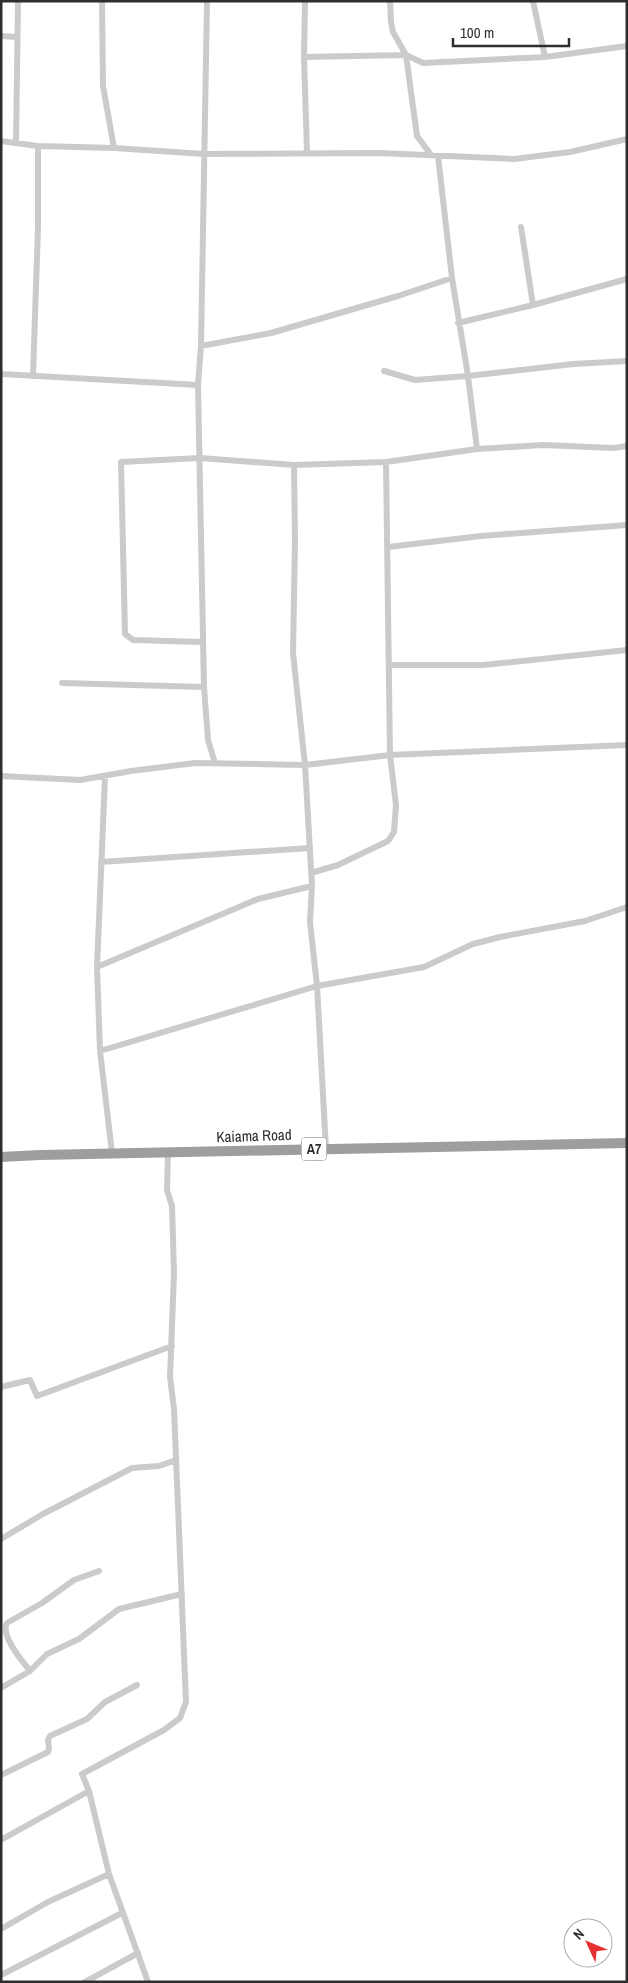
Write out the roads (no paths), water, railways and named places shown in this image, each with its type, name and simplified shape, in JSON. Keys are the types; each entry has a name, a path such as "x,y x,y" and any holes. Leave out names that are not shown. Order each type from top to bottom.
{"highway":[{"name":"Kaiama Road","path":"1,1158 112,1153 627,1143"}],"street":[{"path":"16,143 18,1"},
{"path":"102,1 103,86 114,148"},
{"path":"206,1 201,346 198,385 204,687 208,740 216,763"},
{"path":"305,1 304,57 307,153"},
{"path":"390,1 393,32 406,55 417,136 434,155 458,323 468,376 477,449"},
{"path":"533,1 545,57"},
{"path":"1,36 17,37"},
{"path":"304,57 406,55 423,64 545,57 627,46"},
{"path":"1,141 38,146 114,148 204,154 434,155 514,159 570,152 627,139"},
{"path":"33,376 38,227 38,146"},
{"path":"521,227 533,305"},
{"path":"201,346 271,333 398,296 452,278"},
{"path":"458,323 627,279"},
{"path":"384,371 416,380 573,364 627,362"},
{"path":"1,374 198,385"},
{"path":"203,642 133,640 125,634 121,462 200,458 294,465 386,462 477,449 543,445 614,448 627,446"},
{"path":"311,873 347,861 388,841 394,832 396,805 390,755 388,674 386,462"},
{"path":"294,465 293,653 305,765 312,886 310,922 317,986 326,1149"},
{"path":"388,546 481,536 627,525"},
{"path":"389,665 482,665 627,650"},
{"path":"62,683 204,687"},
{"path":"1,776 80,780 195,763 305,765 390,755 627,745"},
{"path":"105,777 97,967 100,1051 112,1153"},
{"path":"101,862 310,848"},
{"path":"97,967 258,899 312,886"},
{"path":"100,1051 317,986 424,967 473,944 500,936 586,921 627,907"},
{"path":"148,1982 109,1874 89,1791 82,1774 164,1730 180,1718 186,1702 174,1409 170,1377 174,1272 172,1206 167,1190 168,1153"},
{"path":"1,1387 30,1380 37,1396 172,1346"},
{"path":"1,1539 43,1514 132,1468 159,1466 176,1460"},
{"path":"30,1671 18,1658 3,1633 3,1627 42,1603 74,1580 99,1571"},
{"path":"1,1688 30,1671 47,1654 80,1639 119,1609 182,1594"},
{"path":"1,1775 48,1752 50,1736 87,1719 105,1702 137,1685"},
{"path":"1,1840 89,1791"},
{"path":"1,1929 33,1909 109,1874"},
{"path":"1,1975 122,1913"},
{"path":"85,1982 138,1953"}]}
